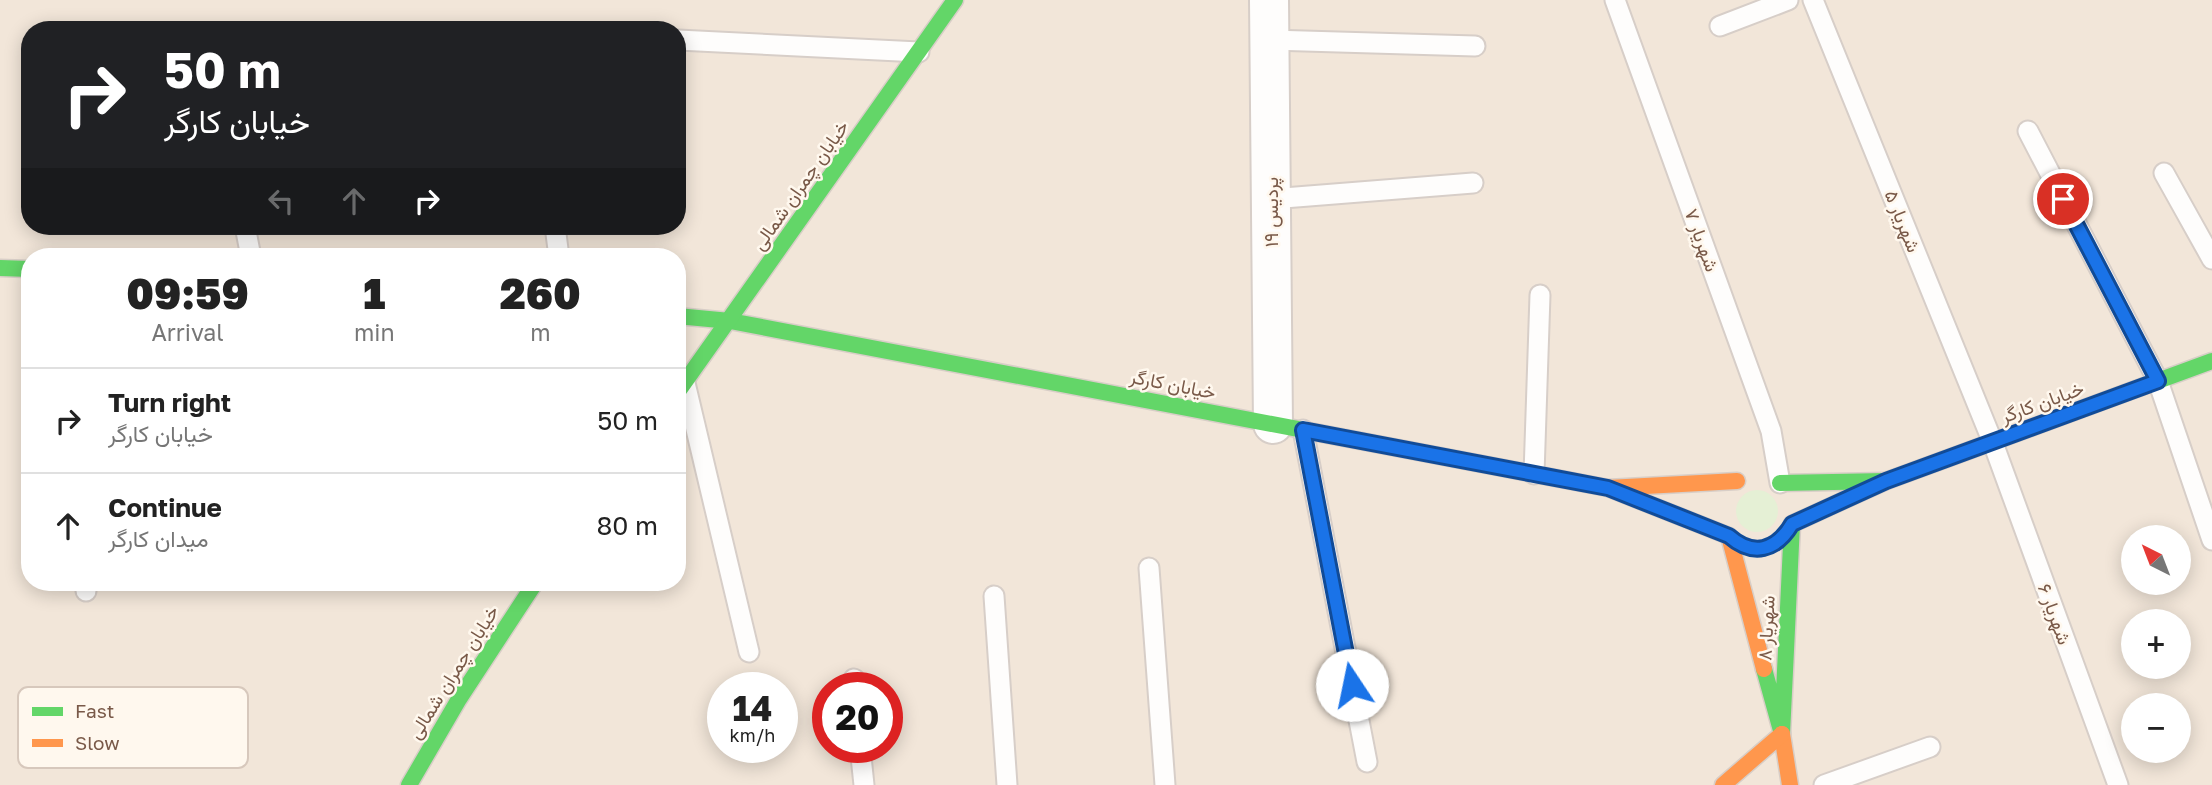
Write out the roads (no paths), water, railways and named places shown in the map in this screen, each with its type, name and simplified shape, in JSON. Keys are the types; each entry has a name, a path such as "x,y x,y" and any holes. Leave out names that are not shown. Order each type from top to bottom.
{"main road":[{"name":"خیابان چمران شمالی","path":"686,381 955,0"},
{"path":"0,268 21,269"},
{"name":"خیابان کارگر","path":"686,317 730,321 1608,488 1729,536 1739,545 1751,549"},
{"name":"خیابان کارگر","path":"1792,524 1886,481 2212,361"},
{"path":"1723,497 1748,478 1770,478 1780,483"},
{"name":"خیابان کارگر","path":"1608,488 1748,478"},
{"name":"خیابان کارگر","path":"1780,483 1886,481"},
{"name":"شهریار ۸","path":"1780,483 1792,502 1782,734"},
{"name":"شهریار ۸","path":"1720,518 1729,536 1782,734 1790,785"},
{"path":"1776,544 1792,524"},
{"name":"خیابان چمران شمالی","path":"409,785 458,699 530,591"},
{"path":"1723,785 1782,734"}],"street":[{"name":"پردیس ۱۹","path":"1269,0 1271,199 1288,427"}],"lane":[{"name":"شهریار ۷","path":"1615,0 1771,431 1780,483"},
{"path":"1720,26 1788,0"},
{"name":"شهریار ۵","path":"1813,0 1993,443"},
{"path":"686,40 919,52"},
{"path":"1270,40 1475,46"},
{"path":"2028,131 2158,381 2212,540"},
{"path":"2164,173 2212,259"},
{"path":"1271,199 1473,183"},
{"path":"1534,474 1540,295"},
{"path":"686,407 749,652"},
{"path":"1288,427 1367,762"},
{"name":"شهریار ۶","path":"1993,443 2118,785"},
{"path":"1149,568 1166,785"},
{"path":"994,596 1007,785"},
{"path":"1824,785 1930,747"},
{"path":"862,763 864,785"}]}
